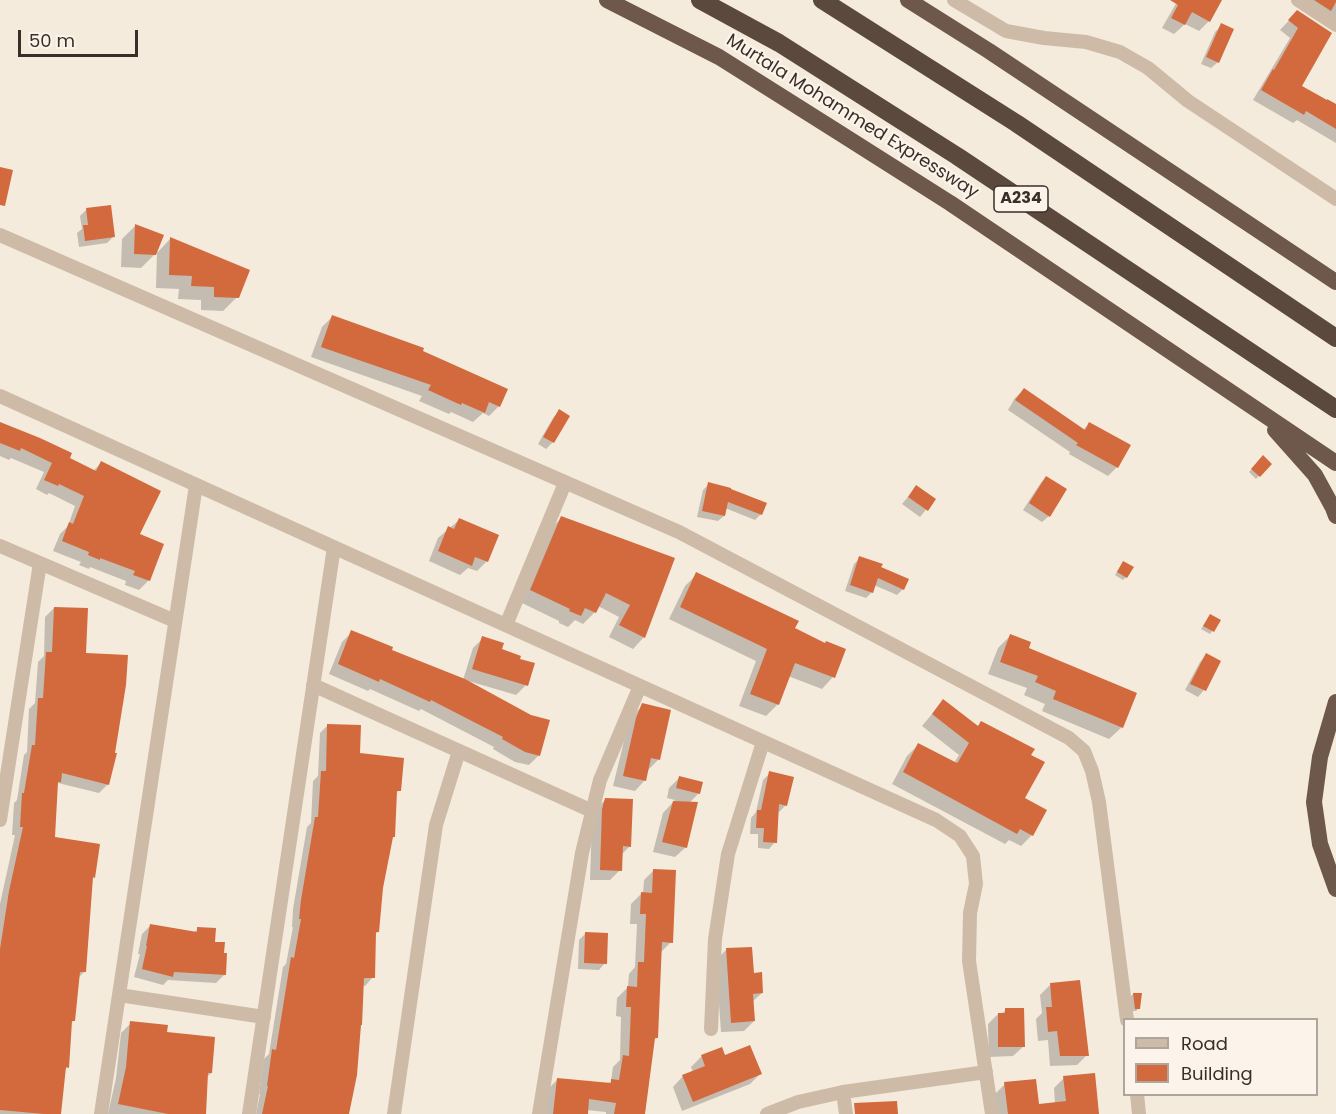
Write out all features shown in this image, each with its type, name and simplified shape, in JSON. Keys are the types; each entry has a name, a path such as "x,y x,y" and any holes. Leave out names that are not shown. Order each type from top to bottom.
{"highway":[{"name":"Murtala Mohammed Expressway","path":"607,0 729,63 950,203 1336,463"},
{"name":"Murtala Mohammed Expressway","path":"700,0 779,43 957,156 1336,409"},
{"path":"822,0 1016,123 1336,338"},
{"path":"908,0 999,57 1336,282"},
{"path":"1277,241 1336,272"},
{"path":"1229,390 1280,435 1315,475 1336,516"},
{"path":"1336,702 1320,757 1314,802 1320,844 1336,889"}],"street":[{"path":"954,0 1006,30 1044,38 1086,42 1120,52 1148,68 1188,101 1336,199"},
{"path":"1298,0 1336,25"},
{"path":"0,235 679,532 1069,738 1084,751 1092,771 1099,802 1127,1018"},
{"path":"0,396 936,820 960,836 973,856 976,884 970,913 969,961 992,1114"},
{"path":"506,625 565,483"},
{"path":"101,1114 196,485"},
{"path":"0,546 175,621"},
{"path":"249,1114 334,547"},
{"path":"0,820 40,563"},
{"path":"314,685 592,811"},
{"path":"539,1114 582,853 600,780 640,686"},
{"path":"711,1029 715,939 728,854 763,742"},
{"path":"394,1114 436,825 459,750"},
{"path":"119,995 264,1017"},
{"path":"767,1114 798,1102 843,1092 986,1072"},
{"path":"843,1092 846,1114"},
{"path":"1137,1096 1139,1114"}],"building":[{"path":"1170,0 1222,0 1210,22 1192,12 1185,25 1171,18 1178,5"},
{"path":"1314,0 1336,0 1336,2 1331,11"},
{"path":"1297,10 1332,33 1302,86 1336,104 1336,129 1306,111 1304,115 1261,90 1298,28 1288,20"},
{"path":"1221,23 1234,29 1219,63 1206,57"},
{"path":"0,167 13,170 5,206 0,205"},
{"path":"111,205 115,237 85,241 83,225 88,225 86,208"},
{"path":"135,224 164,235 156,255 134,254"},
{"path":"170,237 250,270 239,298 214,297 214,287 191,286 192,276 169,275"},
{"path":"332,315 424,348 423,351 508,389 500,407 489,402 485,413 462,403 461,405 428,390 431,385 321,347"},
{"path":"1024,388 1085,430 1089,422 1131,445 1118,468 1076,445 1078,443 1015,400"},
{"path":"559,409 570,416 554,443 543,437"},
{"path":"0,422 72,453 70,458 96,471 101,461 161,491 140,534 164,544 150,581 133,575 135,571 100,558 100,560 88,555 89,552 62,541 69,522 73,524 84,496 59,484 58,486 44,480 52,463 21,448 20,451 0,443"},
{"path":"1263,455 1272,464 1260,477 1251,469"},
{"path":"1046,476 1067,489 1050,517 1029,503"},
{"path":"708,482 731,488 767,503 762,515 728,502 725,516 702,511"},
{"path":"916,485 936,499 928,511 908,497"},
{"path":"561,516 675,558 645,638 619,625 630,605 606,593 596,613 585,608 581,616 530,590"},
{"path":"459,518 499,535 488,562 475,557 472,566 438,551 448,526 454,529"},
{"path":"859,556 883,564 881,567 909,579 904,590 878,578 873,593 850,585"},
{"path":"1123,561 1134,567 1127,578 1117,572"},
{"path":"696,572 799,621 795,628 825,643 826,641 846,649 835,678 795,663 779,705 750,694 767,649 680,607"},
{"path":"54,607 88,608 86,653 128,655 126,685 115,753 117,753 109,785 62,773 61,782 58,782 55,837 100,844 95,878 93,877 86,972 80,972 75,1021 72,1021 69,1068 66,1067 61,1114 44,1114 0,1110 0,949 9,891 23,827 20,827 22,793 24,793 32,745 35,745 38,698 43,698 46,652 52,652"},
{"path":"1210,614 1221,620 1214,632 1203,626"},
{"path":"351,630 393,647 392,650 465,679 531,715 550,720 540,756 525,752 502,739 503,737 431,700 430,702 380,679 379,682 338,664"},
{"path":"1010,634 1031,642 1029,648 1137,693 1123,728 1053,699 1056,691 1035,682 1038,676 1000,662"},
{"path":"482,636 504,643 502,649 521,656 520,659 535,663 528,686 472,669"},
{"path":"1206,653 1221,661 1206,691 1190,684"},
{"path":"943,699 978,726 981,721 1035,749 1031,755 1045,762 1025,798 1047,810 1033,836 1020,829 1017,834 903,772 918,743 957,763 969,743 932,714"},
{"path":"642,703 671,710 660,760 651,758 646,781 623,776 636,718"},
{"path":"327,724 361,725 360,753 404,758 401,791 397,791 395,837 393,837 383,888 379,932 376,932 375,978 364,978 357,1075 349,1114 262,1114 272,1049 276,1050 291,957 294,958 301,919 299,919 301,900 315,817 318,817 321,771 326,771"},
{"path":"769,771 794,777 787,806 779,804 777,843 763,842 764,828 756,828 757,810 761,810"},
{"path":"679,776 703,782 700,794 676,788"},
{"path":"605,798 633,799 631,847 623,846 622,871 600,870 602,809"},
{"path":"673,801 698,802 687,848 662,842"},
{"path":"653,869 676,870 673,943 662,942 658,1038 655,1038 645,1114 614,1114 616,1103 589,1099 588,1114 553,1114 557,1078 611,1083 611,1079 619,1080 623,1055 629,1056 631,1007 626,1007 627,986 637,987 638,962 644,962 646,914 640,914 641,892 652,893"},
{"path":"150,924 197,932 197,927 216,928 215,942 225,942 226,975 174,972 173,977 142,969"},
{"path":"585,932 608,933 607,964 584,963"},
{"path":"752,947 754,973 762,972 763,993 753,994 755,1021 731,1023 726,948"},
{"path":"1080,980 1089,1056 1060,1056 1057,1031 1048,1032 1046,1007 1052,1007 1050,983"},
{"path":"1133,993 1142,993 1140,1009 1135,1009"},
{"path":"1005,1008 1024,1008 1025,1047 998,1047 998,1013 1005,1013"},
{"path":"130,1021 168,1025 167,1032 215,1037 212,1073 208,1073 206,1114 168,1114 118,1104 126,1067"},
{"path":"750,1045 762,1074 693,1102 682,1075 705,1066 701,1055 722,1047 725,1055"},
{"path":"1095,1073 1099,1114 1008,1114 1004,1082 1036,1079 1039,1104 1066,1101 1063,1076"},
{"path":"897,1101 898,1114 855,1114 854,1103"}]}
